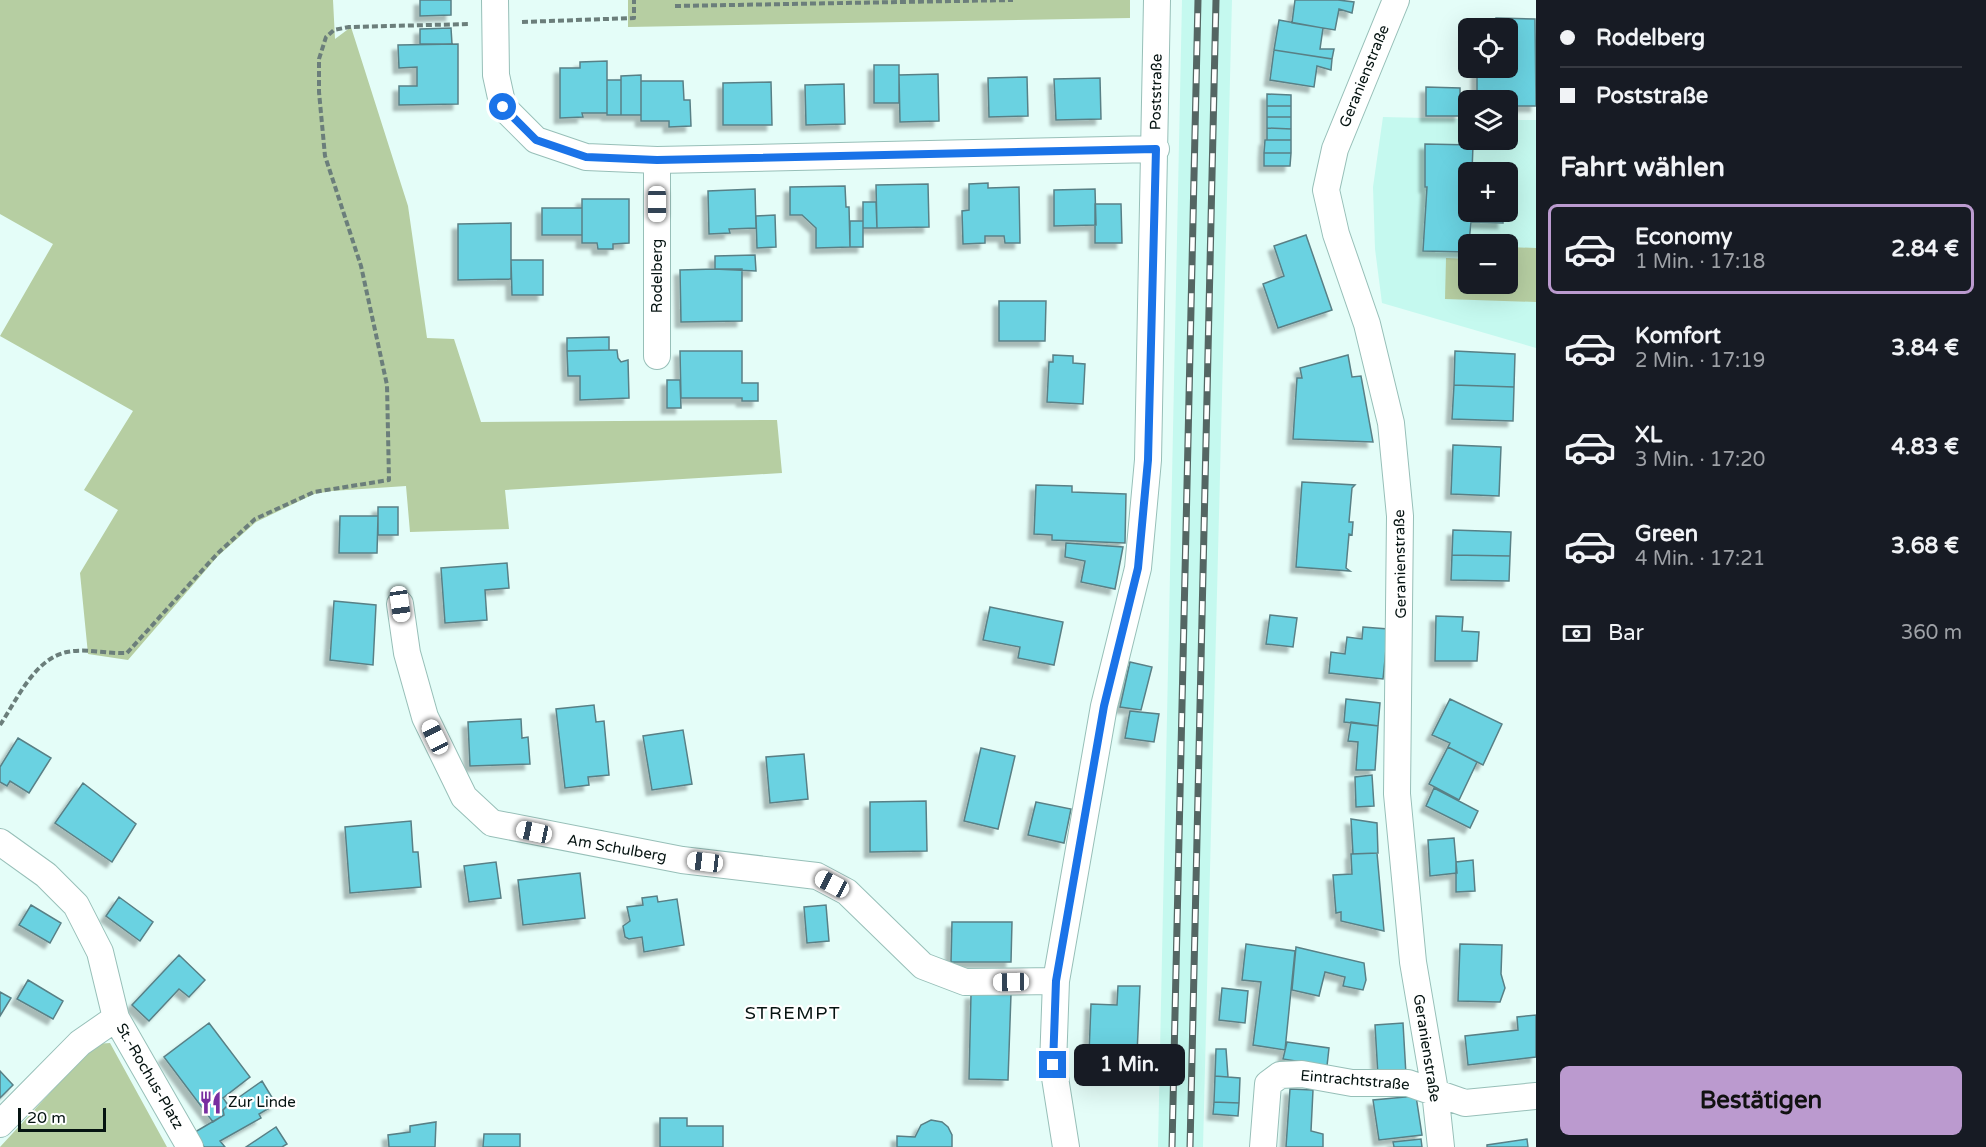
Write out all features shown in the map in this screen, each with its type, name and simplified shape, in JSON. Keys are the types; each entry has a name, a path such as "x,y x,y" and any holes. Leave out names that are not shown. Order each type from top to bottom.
{"street":[{"name":"Poststraße","path":"1066,1147 1053,1065 1056,981 1104,706 1138,568 1148,460 1156,149 1157,0"},
{"name":"Geranienstraße","path":"1396,0 1335,149 1326,190 1336,234 1367,324 1391,423 1400,516 1397,794 1413,962 1435,1091 1441,1147"},
{"path":"495,12 496,75 503,107 536,140 586,157 657,160 1156,149"},
{"name":"Rodelberg","path":"657,160 657,356"},
{"name":"Am Schulberg","path":"400,604 406,653 425,717 464,797 492,823 682,860 817,876 847,892 923,966 965,982 1056,981"},
{"path":"0,842 46,875 76,904 100,952 116,1018"},
{"name":"St.-Rochus-Platz","path":"0,1124 80,1043 116,1018 190,1147"},
{"name":"Eintrachtstraße","path":"1263,1147 1268,1084 1280,1075 1302,1074 1352,1083 1408,1083 1465,1103 1536,1096"}],"path":[{"path":"0,725 35,672 56,656 69,652 127,653 217,554 255,519 314,492 389,480 387,385 361,266 325,156 319,92 320,59 326,37 334,30 349,27 495,12 634,18 634,0"},
{"path":"675,6 774,2 1013,0"}],"shaded area":[{"path":"0,0 333,0 335,39 351,27 408,206 427,338 454,339 481,422 777,420 782,473 505,490 509,529 410,532 406,486 314,494 256,522 218,556 128,660 88,654 80,573 118,510 84,490 133,411 0,336 53,244 0,214"},
{"path":"628,0 1130,0 1130,18 628,27"},
{"path":"1182,0 1232,0 1203,1147 1158,1147"},
{"path":"1383,117 1458,119 1458,150 1518,150 1518,120 1536,120 1536,348 1382,303 1375,249 1373,187"},
{"path":"1518,247 1536,248 1536,302 1445,299 1446,258 1458,259 1458,294 1518,294"},
{"path":"110,1043 167,1147 0,1147 95,1044"}],"building":[{"path":"420,0 451,0 451,15 420,16"},
{"path":"1295,0 1354,2 1352,13 1339,9 1335,30 1292,23"},
{"path":"1518,19 1535,19 1536,106 1518,106 1518,90 1477,90 1477,78 1518,78"},
{"path":"1279,20 1323,28 1320,49 1334,49 1332,59 1274,50"},
{"path":"451,28 452,44 420,44 420,29"},
{"path":"458,44 458,104 399,105 399,86 417,86 417,67 399,68 398,45"},
{"path":"1274,50 1332,59 1331,70 1317,66 1314,87 1270,80"},
{"path":"607,61 607,113 582,113 583,117 560,118 560,68 580,68 580,62"},
{"path":"874,65 899,65 899,103 874,103"},
{"path":"938,74 939,121 900,122 899,75"},
{"path":"641,75 641,115 621,115 621,76"},
{"path":"1027,77 1028,116 989,117 988,78"},
{"path":"1100,78 1101,119 1056,120 1054,79"},
{"path":"607,80 621,80 621,115 607,115"},
{"path":"641,81 683,81 684,100 690,100 691,126 669,127 669,121 641,121"},
{"path":"771,82 772,125 723,125 723,83"},
{"path":"844,84 845,124 806,125 805,85"},
{"path":"1426,87 1460,88 1458,90 1458,116 1426,116"},
{"path":"1267,94 1291,95 1291,106 1267,106"},
{"path":"1267,106 1291,106 1291,117 1267,117"},
{"path":"1267,117 1291,117 1291,129 1267,128"},
{"path":"1267,128 1291,129 1291,140 1267,140"},
{"path":"1265,140 1291,140 1291,153 1264,153"},
{"path":"1425,144 1458,145 1458,150 1473,150 1472,162 1458,162 1458,222 1471,222 1470,234 1458,234 1458,252 1423,251 1427,187 1425,187"},
{"path":"1264,153 1291,153 1290,166 1264,166"},
{"path":"988,183 988,188 1019,187 1020,243 1005,243 1004,236 985,236 985,243 963,244 962,211 969,210 969,184"},
{"path":"928,184 929,227 877,228 876,185"},
{"path":"845,186 846,207 849,207 850,247 816,248 816,228 802,215 790,215 790,187"},
{"path":"755,189 756,228 729,229 730,233 709,234 708,191"},
{"path":"1095,189 1096,225 1054,226 1054,190"},
{"path":"582,199 629,199 629,243 613,244 613,249 598,249 597,243 582,243"},
{"path":"863,202 876,202 877,228 863,228"},
{"path":"1095,204 1121,204 1122,243 1095,243"},
{"path":"542,208 582,208 582,235 542,235"},
{"path":"775,215 776,247 757,248 756,216"},
{"path":"850,221 863,221 863,247 850,247"},
{"path":"511,223 511,279 458,280 458,224"},
{"path":"1306,235 1332,310 1278,328 1263,284 1284,276 1274,246"},
{"path":"755,255 756,271 715,269 715,256"},
{"path":"511,260 543,260 543,295 512,295"},
{"path":"742,269 742,321 681,322 680,270"},
{"path":"999,301 1046,301 1045,341 999,341"},
{"path":"609,337 609,350 567,351 567,338"},
{"path":"617,350 621,362 628,360 629,398 580,400 580,376 568,376 567,351"},
{"path":"680,351 742,351 742,383 758,383 758,401 742,401 742,398 681,398"},
{"path":"1455,351 1515,354 1514,387 1454,385"},
{"path":"1053,355 1073,356 1073,363 1085,364 1083,404 1047,402 1049,362 1053,362"},
{"path":"1348,355 1352,377 1361,376 1373,442 1293,439 1297,378 1302,378 1300,368"},
{"path":"667,380 680,380 681,408 667,408"},
{"path":"1454,385 1514,387 1513,421 1452,419"},
{"path":"1453,445 1501,447 1499,496 1451,494"},
{"path":"1302,482 1355,485 1352,488 1349,522 1353,522 1352,535 1349,534 1346,568 1350,571 1296,567"},
{"path":"1036,485 1072,486 1072,492 1126,494 1125,543 1052,540 1052,535 1034,534"},
{"path":"378,507 398,507 398,535 378,535"},
{"path":"340,516 378,516 377,553 339,553"},
{"path":"1453,530 1511,532 1510,556 1452,555"},
{"path":"1066,543 1123,547 1115,589 1081,582 1085,561 1065,557"},
{"path":"1452,555 1510,556 1509,581 1451,580"},
{"path":"507,563 509,588 485,590 487,620 445,623 441,568"},
{"path":"334,601 376,605 373,665 330,660"},
{"path":"990,607 1063,622 1054,665 1018,658 1020,647 983,640"},
{"path":"1270,615 1297,618 1293,647 1266,644"},
{"path":"1436,616 1463,617 1462,631 1479,632 1477,661 1435,661"},
{"path":"1363,627 1388,629 1383,679 1329,673 1331,652 1345,654 1347,637 1362,639"},
{"path":"1130,662 1152,667 1141,710 1120,707"},
{"path":"1346,699 1380,703 1378,726 1344,722"},
{"path":"1450,699 1502,724 1483,765 1448,747 1450,743 1432,735"},
{"path":"594,705 596,722 604,721 609,775 588,777 589,785 565,788 556,709"},
{"path":"1130,711 1159,714 1154,742 1125,738"},
{"path":"521,719 522,738 528,737 530,764 470,766 468,722"},
{"path":"1351,722 1378,726 1375,770 1356,770 1358,742 1348,741"},
{"path":"683,730 692,784 652,790 643,736"},
{"path":"18,738 51,758 29,793 10,781 7,786 0,782 0,767"},
{"path":"1448,747 1477,762 1459,800 1429,784"},
{"path":"981,748 1015,756 998,829 964,821"},
{"path":"804,754 808,799 770,803 766,757"},
{"path":"1372,775 1374,806 1356,807 1355,777"},
{"path":"83,783 136,824 112,862 55,823"},
{"path":"1434,788 1478,811 1470,828 1426,806"},
{"path":"926,801 927,851 870,852 870,802"},
{"path":"1036,802 1071,809 1064,843 1028,835"},
{"path":"1351,819 1377,823 1378,853 1353,854"},
{"path":"411,821 413,852 418,852 421,887 350,893 345,827"},
{"path":"1454,838 1457,873 1430,876 1428,840"},
{"path":"1377,853 1384,931 1341,921 1341,912 1336,913 1333,875 1352,874 1351,854"},
{"path":"1473,860 1475,891 1456,892 1456,862"},
{"path":"496,862 501,898 469,902 464,866"},
{"path":"580,873 585,918 523,925 518,880"},
{"path":"657,896 658,902 677,899 684,945 644,952 642,937 629,939 625,937 623,926 630,921 627,907 643,905 642,898"},
{"path":"119,897 153,922 140,941 106,916"},
{"path":"31,905 61,923 50,943 19,925"},
{"path":"826,905 829,941 807,943 804,907"},
{"path":"952,922 1012,922 1011,962 951,962"},
{"path":"1246,944 1295,951 1285,1050 1253,1045 1261,982 1242,980"},
{"path":"1460,944 1502,945 1501,974 1505,988 1500,1002 1458,1001"},
{"path":"1296,947 1364,963 1366,980 1363,990 1343,986 1345,977 1325,972 1319,996 1292,990"},
{"path":"179,955 205,980 189,997 179,989 149,1021 132,1005"},
{"path":"28,980 63,1001 53,1019 17,999"},
{"path":"1118,986 1140,986 1136,1077 1088,1078 1091,1004 1117,1005"},
{"path":"1222,988 1248,991 1245,1023 1219,1020"},
{"path":"0,992 11,998 0,1016"},
{"path":"971,994 1011,994 1008,1080 969,1079"},
{"path":"1536,1015 1536,1057 1468,1065 1465,1036 1518,1030 1517,1017"},
{"path":"209,1023 250,1077 223,1098 228,1105 223,1110 224,1115 213,1122 164,1057"},
{"path":"1403,1023 1406,1075 1378,1076 1375,1025"},
{"path":"1287,1042 1329,1048 1327,1066 1283,1059"},
{"path":"1216,1049 1226,1049 1228,1077 1215,1076"},
{"path":"0,1071 13,1085 0,1098"},
{"path":"1215,1076 1240,1078 1239,1103 1214,1102"},
{"path":"262,1081 276,1104 259,1114 261,1118 220,1141 225,1147 204,1147 195,1132 224,1115 223,1110 228,1105"},
{"path":"1290,1089 1313,1090 1311,1131 1323,1134 1323,1147 1286,1147"},
{"path":"1416,1096 1422,1135 1379,1140 1373,1100"},
{"path":"1214,1102 1239,1103 1238,1116 1213,1114"},
{"path":"660,1118 687,1118 687,1126 723,1126 723,1147 660,1147"},
{"path":"931,1120 942,1122 948,1127 952,1135 952,1147 897,1147 897,1136 915,1137 921,1125"},
{"path":"436,1122 435,1147 389,1147 388,1135 410,1132 410,1126"},
{"path":"276,1127 287,1144 282,1147 246,1147"},
{"path":"484,1134 520,1134 520,1147 483,1147"},
{"path":"1421,1139 1422,1147 1394,1147 1393,1142"},
{"path":"1527,1139 1528,1147 1487,1147 1487,1145"}],"railway":[{"path":"1172,1147 1198,0"},
{"path":"1190,1147 1216,0"}],"place":[{"name":"Zur Linde","path":"210,1102"}],"district":[{"name":"STREMPT","path":"793,1013"}],"route":[{"path":"503,107 536,140 586,157 657,160 1156,149 1148,460 1138,568 1104,706 1056,981 1053,1065"}]}
